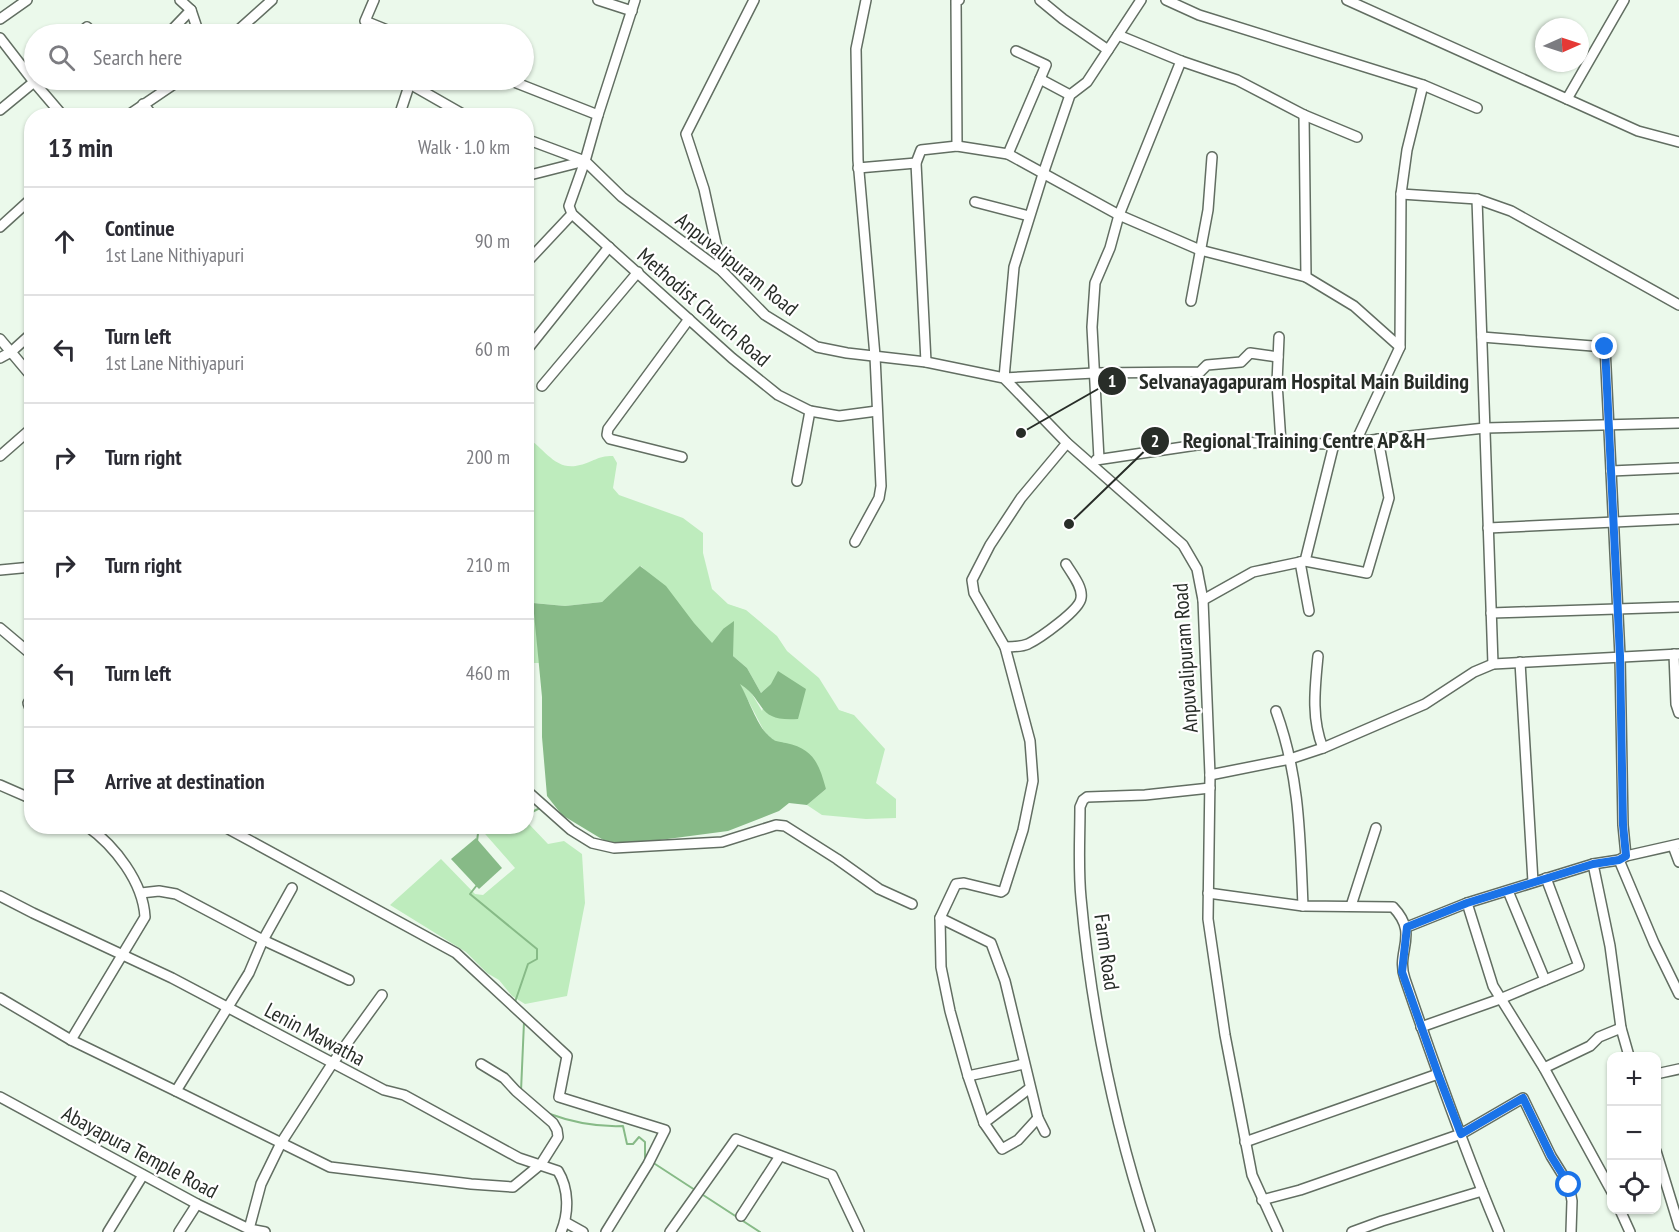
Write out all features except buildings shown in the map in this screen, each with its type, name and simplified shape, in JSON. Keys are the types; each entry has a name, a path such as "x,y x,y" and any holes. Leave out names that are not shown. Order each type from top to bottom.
{"street":[{"path":"0,19 27,0"},
{"path":"180,0 191,10 196,24"},
{"path":"245,24 272,0"},
{"path":"372,24 365,21 374,0"},
{"path":"598,0 632,11"},
{"path":"534,254 572,214 569,206 635,0"},
{"path":"722,271 704,189 686,134 754,0"},
{"path":"855,542 879,498 875,356 858,168 856,49 866,0"},
{"path":"957,146 956,1 959,0"},
{"path":"1040,0 1108,50"},
{"path":"1140,0 1087,82 1070,95 1014,267 1004,378 1094,373 1200,372 1208,365 1241,362 1250,353 1278,357"},
{"path":"1166,0 1200,15 1423,86 1477,108"},
{"path":"1347,0 1638,131 1679,142"},
{"path":"1567,99 1624,0"},
{"path":"178,24 191,10"},
{"path":"1118,35 1181,61 1237,80 1304,115 1357,137"},
{"path":"0,38 24,69"},
{"path":"1008,154 1046,65 1016,51"},
{"path":"1181,61 1119,215 1110,248 1095,282 1092,327 1095,461 1217,442 1334,444 1485,428 1679,423"},
{"path":"1040,79 1070,95"},
{"path":"1356,441 1400,347 1401,194 1407,150 1423,86"},
{"path":"0,110 24,90"},
{"path":"41,90 56,108"},
{"path":"138,108 165,90"},
{"path":"402,108 408,90"},
{"path":"424,90 453,108"},
{"path":"534,90 598,115"},
{"path":"143,104 146,108"},
{"path":"1304,115 1306,277"},
{"path":"534,142 585,161"},
{"path":"926,363 916,163 921,150 957,146 1008,154 1119,215 1200,250 1306,277 1354,306 1400,347"},
{"path":"1191,301 1208,210 1212,157"},
{"path":"534,174 585,161"},
{"name":"Anpuvalipuram Road","path":"585,161 622,197 722,271 765,315 802,339 818,347 926,363 1004,378 1068,443 1095,461 1183,545 1197,569 1203,600 1210,775 1208,919 1226,1035 1252,1175 1278,1232"},
{"path":"858,168 916,163"},
{"path":"1401,194 1477,199 1511,211 1679,305"},
{"path":"1477,199 1493,664"},
{"path":"975,202 1029,216"},
{"path":"0,227 24,205"},
{"name":"Methodist Church Road","path":"572,214 732,358 778,395 810,411 839,416 877,411"},
{"path":"534,341 609,248"},
{"path":"542,386 638,272"},
{"path":"682,457 610,439 607,435 608,429 689,319"},
{"path":"1279,337 1277,383 1281,443"},
{"path":"1482,337 1605,347 1620,656 1623,858 1654,943 1679,994"},
{"path":"0,339 24,367"},
{"path":"0,358 24,340"},
{"path":"797,482 810,411"},
{"path":"0,456 24,435"},
{"path":"1203,600 1253,572 1303,562 1367,573 1389,498 1378,439"},
{"path":"1038,1118 1018,1140 1002,1149 984,1124 950,1011 942,967 940,918 956,884 1001,892 1004,890 1023,830 1033,781 1030,741 1005,647 974,592 972,580 990,545 1021,498 1068,443"},
{"path":"1309,611 1303,562 1334,444"},
{"path":"1611,471 1679,468"},
{"path":"1488,528 1614,520 1679,519"},
{"path":"1005,647 1023,646 1030,643 1057,625 1080,603 1082,596 1080,586 1066,564"},
{"path":"0,570 24,568"},
{"path":"1491,614 1678,607"},
{"path":"0,628 24,648"},
{"path":"1210,775 1290,759 1323,748 1425,704 1474,672 1493,664 1677,654 1676,704 1679,712"},
{"path":"1318,656 1315,695 1317,731 1323,748"},
{"path":"1520,662 1533,882"},
{"path":"1276,711 1290,759 1299,808 1303,906"},
{"path":"1,787 24,796"},
{"name":"Farm Road","path":"1149,1232 1114,1104 1095,1004 1081,896 1080,807 1087,797 1145,795 1210,788"},
{"path":"534,797 571,830 592,843 614,848 722,842 776,825 785,826 879,889 912,904"},
{"path":"1351,906 1376,828"},
{"path":"71,1040 145,917 141,893 120,859 97,834"},
{"path":"238,834 456,953 567,1056 559,1097 665,1130 650,1160 606,1232"},
{"path":"1407,927 1467,903 1593,864 1676,845 1679,862"},
{"path":"1593,864 1610,946 1621,1028 1628,1052"},
{"path":"1421,1027 1500,999 1578,967 1579,964 1546,878"},
{"path":"176,1091 249,974 263,940 292,888"},
{"path":"141,893 159,891 176,894 263,940 350,980"},
{"path":"1508,891 1545,980"},
{"path":"1208,893 1303,906 1393,907 1407,927 1402,972 1438,1074 1499,1232"},
{"name":"Lenin Mawatha","path":"0,896 172,978 384,1090 404,1095 519,1158 558,1171 564,1181 566,1201 565,1222 561,1232"},
{"path":"1467,903 1493,986 1544,1068 1607,1185"},
{"path":"940,918 991,943 1005,981 1030,1088 1038,1118 1045,1132"},
{"path":"249,1229 261,1185 281,1143 332,1064 382,995"},
{"path":"0,998 71,1040 330,1167 513,1187 541,1164 558,1137 558,1130 504,1078 481,1064"},
{"path":"1544,1068 1590,1046 1599,1037 1621,1028"},
{"path":"968,1076 1024,1064"},
{"path":"1661,1073 1679,1069"},
{"path":"1245,1142 1438,1074"},
{"path":"984,1124 1030,1088"},
{"name":"Abayapura Temple Road","path":"0,1097 197,1204 249,1229 265,1232"},
{"path":"1262,1200 1300,1190 1461,1134 1523,1098 1551,1156 1569,1185 1572,1201 1571,1232"},
{"path":"670,1232 736,1138 832,1176 859,1232"},
{"path":"741,1216 780,1156"},
{"path":"1659,1160 1679,1226"},
{"path":"108,1232 143,1175"},
{"path":"1352,1232 1482,1191"},
{"path":"179,1232 197,1204"},
{"path":"1622,1214 1630,1232"},
{"path":"565,1222 583,1232"}],"shaded area":[{"path":"534,443 551,458 564,465 580,465 613,456 617,463 613,488 619,495 683,518 703,533 703,553 712,589 728,604 746,610 777,636 787,651 819,678 839,710 854,715 885,749 876,783 896,799 896,818 866,819 822,815 807,805 826,789 786,743 776,743 764,731 738,681 752,694 762,711 771,684 761,693 747,668 733,656 723,629 712,644 641,566 602,602 565,606 534,603"},
{"path":"640,566 666,586 712,643 723,629 734,621 733,656 747,668 761,693 771,684 778,671 806,689 798,719 784,719 768,714 740,684 766,733 775,741 803,749 809,754 818,765 826,789 807,805 789,803 779,811 728,831 637,843 610,844 562,815 547,796 534,603 565,606 602,602"},
{"path":"534,603 539,663 534,663"},
{"path":"534,829 548,844 564,841 582,854 585,903 567,996 525,1004 512,996 499,980 487,973 466,952 390,905 441,859 475,894 483,895 515,868 485,834 534,834"},
{"path":"476,838 502,868 479,889 451,859"}],"waterway":[{"path":"534,811 542,807"},
{"path":"477,841 478,834"},
{"path":"477,885 470,894 537,949 537,959 528,964 515,1002"},
{"path":"521,1091 524,1022"},
{"path":"550,1114 586,1124 623,1126 627,1144 633,1144 639,1137 645,1142 645,1158 647,1159"},
{"path":"652,1162 695,1190"},
{"path":"700,1193 760,1232"}],"place":[{"name":"Selvanayagapuram Hospital Main Building","path":"1021,433"},
{"name":"Regional Training Centre AP&H","path":"1069,524"}],"route":[{"path":"1569,1185 1551,1156 1523,1098 1461,1134 1402,972 1407,927 1467,903 1593,864 1619,860 1626,856 1623,825 1620,656 1605,347"}]}
